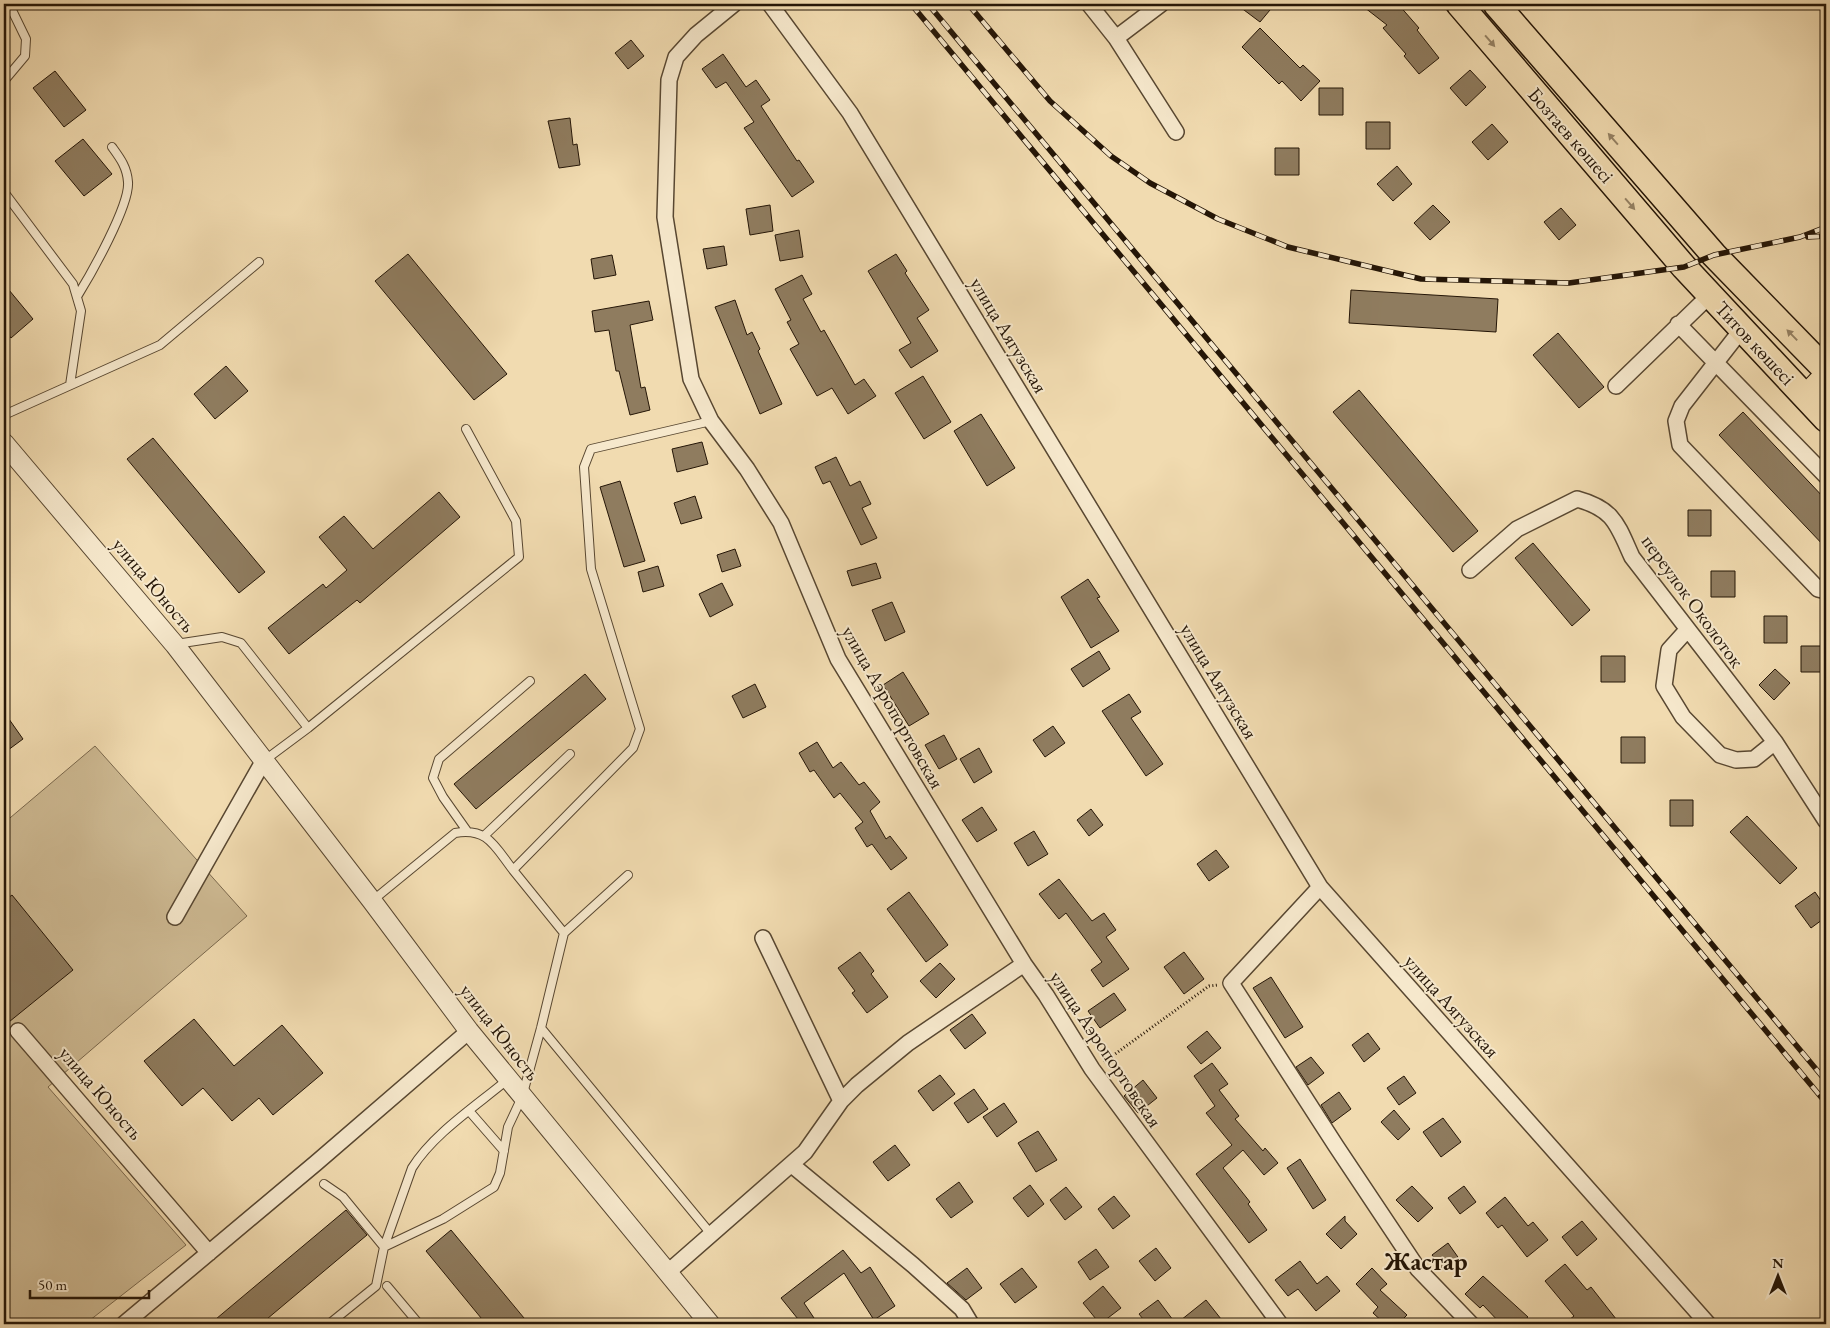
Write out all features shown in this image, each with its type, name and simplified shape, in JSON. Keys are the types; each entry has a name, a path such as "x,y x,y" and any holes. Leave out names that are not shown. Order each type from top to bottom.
{"highway":[{"name":"Бозтаев көшесі","path":"1459,4 1684,267"},
{"name":"Бозтаев көшесі","path":"1496,4 1714,255"},
{"name":"Титов көшесі","path":"1714,255 1826,370"},
{"name":"Титов көшесі","path":"1684,267 1826,419"}],"main road":[{"path":"1806,397 1826,376"}],"street":[{"name":"улица Аэропортовская","path":"734,4 696,35 676,57 669,80 665,217 668,247 692,379 711,421 747,469 781,523 838,659 1024,964 1046,995 1092,1070 1280,1324"},
{"name":"улица Аягузская","path":"770,4 850,113 1320,887 1708,1324"},
{"path":"1089,4 1116,38 1176,132"},
{"path":"1116,38 1161,4"},
{"path":"1616,386 1710,295"},
{"path":"1678,324 1826,476"},
{"path":"1742,329 1717,364 1682,406 1676,421 1680,445 1818,589 1826,591"},
{"name":"улица Юность","path":"4,443 175,644 507,1080 710,1324"},
{"name":"переулок Околоток","path":"1470,570 1517,530 1577,499 1596,504 1608,512 1632,557 1775,742 1826,821"},
{"path":"1687,630 1669,650 1664,686 1683,718 1720,755 1736,760 1754,759 1775,742"},
{"path":"175,917 264,760"},
{"path":"1320,887 1231,983 1336,1146 1418,1268 1471,1324"},
{"path":"763,938 841,1101"},
{"path":"667,1273 792,1165 805,1152 841,1101 908,1043 1024,964"},
{"name":"улица Юность","path":"18,1030 209,1253"},
{"path":"124,1324 469,1031"},
{"path":"792,1165 962,1308 971,1324"}],"lane":[{"path":"4,81 25,56 26,39 9,4"},
{"path":"78,295 98,262 129,183 125,164 112,147"},
{"path":"4,192 73,284 78,295 81,311 70,385"},
{"path":"4,415 160,345 259,262"},
{"path":"513,870 633,748 640,729 591,569 584,466 591,449 711,421"},
{"path":"264,760 308,728 519,557 516,520 466,429"},
{"path":"175,644 222,637 241,643 308,728"},
{"path":"467,831 443,797 434,778 439,759 530,681"},
{"path":"485,835 570,754"},
{"path":"372,901 455,833 467,831 485,835 564,933"},
{"path":"384,1247 443,1219 494,1187 500,1174 508,1127 522,1097 564,933 628,875"},
{"path":"541,1028 712,1234"},
{"path":"329,1324 376,1286 384,1247 412,1168 430,1144 507,1080"},
{"path":"470,1112 504,1151"},
{"path":"324,1184 343,1198 384,1247"},
{"path":"387,1286 419,1324"}],"path":[{"path":"1092,1070 1209,986 1231,983"}],"shaded area":[{"path":"95,746 247,916 48,1087 186,1245 85,1324 4,1324 4,823"}],"building":[{"path":"1236,4 1275,4 1260,22"},
{"path":"1360,4 1398,4 1419,28 1417,30 1439,58 1419,74 1404,56 1406,54 1383,28 1387,25"},
{"path":"1260,28 1300,68 1303,65 1320,81 1301,101 1282,81 1279,84 1242,47"},
{"path":"631,40 644,56 628,69 615,53"},
{"path":"723,54 746,87 756,80 770,100 761,106 797,161 799,160 814,182 792,197 744,128 754,122 726,82 716,88 702,69"},
{"path":"1470,70 1486,87 1466,106 1450,88"},
{"path":"55,71 86,110 64,127 33,88"},
{"path":"1319,88 1343,88 1343,115 1319,115"},
{"path":"570,118 573,145 577,144 580,165 559,168 548,121"},
{"path":"1366,122 1390,122 1390,149 1366,149"},
{"path":"1492,124 1508,142 1488,160 1472,142"},
{"path":"83,139 112,174 84,196 55,161"},
{"path":"1275,148 1299,148 1299,175 1275,175"},
{"path":"1397,166 1412,184 1393,201 1377,184"},
{"path":"770,205 773,231 750,235 746,209"},
{"path":"1433,205 1450,222 1430,240 1414,223"},
{"path":"1561,208 1576,225 1559,240 1544,222"},
{"path":"799,230 803,257 780,261 775,235"},
{"path":"724,246 727,265 707,269 703,249"},
{"path":"408,254 507,374 474,400 375,281"},
{"path":"896,254 907,271 905,273 929,310 917,318 938,351 911,368 899,350 911,343 868,271"},
{"path":"612,255 616,275 594,279 591,259"},
{"path":"802,275 812,294 803,299 821,332 824,330 855,385 864,379 876,396 848,414 832,388 817,396 790,349 799,344 787,322 791,320 775,289"},
{"path":"4,284 33,319 11,338 4,329"},
{"path":"1351,290 1498,299 1496,332 1349,323"},
{"path":"735,300 747,335 752,332 760,349 758,351 782,404 760,414 715,307"},
{"path":"649,301 653,320 630,325 641,388 645,387 650,410 630,415 619,371 616,371 609,330 595,332 592,311"},
{"path":"1558,333 1604,387 1579,408 1533,355"},
{"path":"226,366 248,391 215,419 194,394"},
{"path":"923,376 951,422 924,439 895,393"},
{"path":"1359,390 1478,531 1453,552 1333,412"},
{"path":"1743,412 1826,500 1826,548 1719,435"},
{"path":"981,414 1015,468 987,486 954,431"},
{"path":"153,438 265,572 239,593 127,459"},
{"path":"702,442 708,464 677,472 672,449"},
{"path":"836,457 850,486 860,481 871,504 862,508 877,538 861,545 830,481 823,484 815,467"},
{"path":"620,481 645,561 624,567 600,487"},
{"path":"439,492 460,517 360,603 357,600 289,654 268,628 323,584 326,588 347,570 319,537 344,516 373,549"},
{"path":"695,496 702,518 681,524 674,503"},
{"path":"1688,510 1711,510 1711,536 1688,536"},
{"path":"1533,543 1590,610 1572,626 1515,558"},
{"path":"735,549 741,566 722,572 717,555"},
{"path":"876,563 881,578 852,586 847,571"},
{"path":"658,566 664,586 643,592 638,572"},
{"path":"1711,571 1735,571 1735,597 1711,597"},
{"path":"1088,579 1100,597 1097,598 1119,631 1091,648 1061,597"},
{"path":"722,583 733,605 710,617 699,594"},
{"path":"892,602 905,632 885,641 872,610"},
{"path":"1764,616 1787,616 1787,643 1764,643"},
{"path":"1801,646 1825,646 1825,672 1801,672"},
{"path":"1099,651 1110,669 1083,687 1071,669"},
{"path":"1601,656 1625,656 1625,682 1601,682"},
{"path":"1775,669 1790,683 1774,700 1759,685"},
{"path":"903,672 929,714 909,726 883,685"},
{"path":"585,674 606,699 476,809 454,784"},
{"path":"755,684 766,707 743,718 732,696"},
{"path":"1129,694 1141,712 1131,718 1163,764 1146,776 1102,711"},
{"path":"4,712 23,739 4,753"},
{"path":"1053,726 1065,743 1045,757 1033,740"},
{"path":"944,735 957,759 939,769 925,745"},
{"path":"1621,737 1645,737 1645,763 1621,763"},
{"path":"817,742 833,768 841,762 859,785 864,782 880,802 870,811 886,839 890,836 907,858 891,870 872,844 867,847 855,828 863,822 840,793 834,798 814,770 810,772 799,753"},
{"path":"979,748 992,772 974,783 960,759"},
{"path":"1670,800 1693,800 1693,826 1670,826"},
{"path":"982,807 997,830 977,842 962,820"},
{"path":"1091,809 1103,825 1089,836 1077,820"},
{"path":"1747,816 1797,868 1780,884 1730,832"},
{"path":"1034,831 1048,854 1028,866 1014,843"},
{"path":"1216,850 1229,867 1209,881 1197,864"},
{"path":"1059,879 1092,921 1104,913 1116,930 1106,937 1129,969 1103,987 1091,970 1102,962 1066,913 1059,919 1039,894"},
{"path":"909,892 948,945 926,962 887,909"},
{"path":"1815,892 1826,908 1826,917 1811,928 1795,906"},
{"path":"12,895 73,970 4,1026 4,901"},
{"path":"860,952 874,971 871,974 888,997 867,1013 852,993 855,991 838,968"},
{"path":"1184,952 1204,979 1184,994 1164,967"},
{"path":"940,963 955,979 936,998 920,981"},
{"path":"1271,977 1303,1027 1285,1038 1253,988"},
{"path":"1114,993 1126,1010 1100,1028 1088,1011"},
{"path":"972,1014 986,1033 965,1049 950,1030"},
{"path":"194,1019 234,1066 282,1025 323,1073 273,1115 259,1098 232,1121 203,1088 182,1106 144,1061"},
{"path":"1207,1031 1221,1048 1201,1064 1187,1047"},
{"path":"1368,1033 1380,1049 1364,1062 1352,1045"},
{"path":"1311,1057 1324,1073 1308,1085 1296,1067"},
{"path":"1212,1063 1228,1084 1219,1090 1239,1116 1235,1119 1263,1151 1265,1148 1278,1163 1264,1175 1243,1150 1223,1168 1250,1202 1248,1204 1267,1230 1249,1243 1196,1174 1232,1145 1206,1113 1215,1106 1194,1076"},
{"path":"940,1075 955,1094 933,1111 918,1091"},
{"path":"1404,1076 1416,1093 1399,1105 1387,1088"},
{"path":"1143,1080 1157,1098 1138,1113 1124,1096"},
{"path":"974,1089 988,1109 968,1123 954,1103"},
{"path":"1339,1092 1351,1109 1332,1123 1321,1105"},
{"path":"1004,1103 1017,1122 997,1137 983,1117"},
{"path":"1394,1110 1410,1129 1398,1140 1381,1122"},
{"path":"1443,1118 1461,1142 1441,1157 1423,1132"},
{"path":"1038,1131 1057,1160 1036,1172 1018,1143"},
{"path":"895,1145 910,1165 888,1181 873,1162"},
{"path":"1300,1159 1326,1200 1313,1209 1287,1168"},
{"path":"959,1182 973,1202 951,1218 936,1199"},
{"path":"1030,1185 1044,1204 1028,1217 1013,1198"},
{"path":"1412,1186 1433,1208 1418,1222 1396,1200"},
{"path":"1464,1186 1476,1202 1460,1214 1448,1198"},
{"path":"1066,1187 1082,1207 1065,1220 1050,1200"},
{"path":"1114,1196 1130,1216 1113,1229 1098,1209"},
{"path":"1505,1197 1528,1226 1533,1222 1548,1240 1527,1257 1502,1225 1498,1228 1486,1213"},
{"path":"346,1210 367,1235 261,1324 210,1324"},
{"path":"1345,1216 1345,1221 1357,1234 1341,1249 1326,1234"},
{"path":"1582,1221 1597,1239 1577,1256 1562,1237"},
{"path":"451,1230 529,1324 486,1324 426,1251"},
{"path":"1448,1243 1460,1260 1444,1271 1432,1255"},
{"path":"1156,1248 1171,1268 1155,1281 1139,1261"},
{"path":"1096,1249 1109,1267 1090,1280 1078,1262"},
{"path":"843,1250 861,1273 870,1267 895,1306 874,1320 844,1273 804,1303 818,1324 802,1324 781,1298"},
{"path":"1300,1261 1317,1284 1327,1276 1340,1291 1316,1311 1298,1289 1288,1296 1275,1280"},
{"path":"1565,1264 1587,1290 1591,1287 1620,1324 1564,1324 1574,1316 1545,1281"},
{"path":"967,1268 982,1288 966,1300 947,1283"},
{"path":"1022,1268 1037,1287 1015,1303 1000,1284"},
{"path":"1372,1268 1387,1284 1380,1290 1407,1315 1398,1324 1385,1324 1373,1313 1378,1307 1356,1284"},
{"path":"1483,1276 1528,1317 1520,1324 1501,1324 1483,1305 1480,1308 1465,1294"},
{"path":"1103,1286 1121,1308 1100,1324 1083,1303"},
{"path":"1158,1300 1176,1324 1147,1324 1139,1314"},
{"path":"1206,1300 1225,1324 1176,1324"}],"railway":[{"path":"911,4 1826,1103"},
{"path":"928,4 1826,1081"},
{"path":"968,4 1050,101 1111,156 1150,183 1218,219 1288,247 1421,279 1569,283 1684,267 1714,255 1800,237 1826,227"},
{"path":"1808,237 1826,236"}],"district":[{"name":"Жастар","path":"1426,1261"}]}
